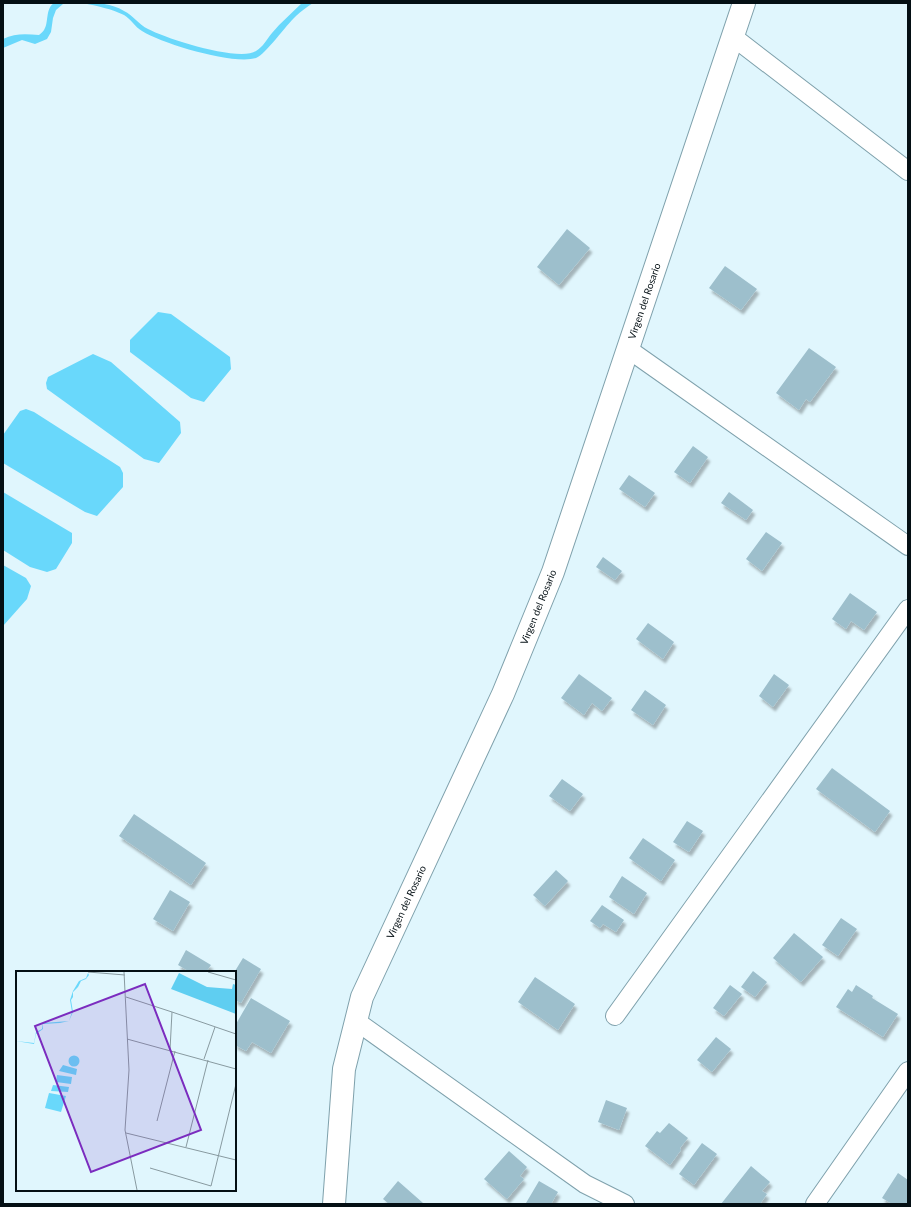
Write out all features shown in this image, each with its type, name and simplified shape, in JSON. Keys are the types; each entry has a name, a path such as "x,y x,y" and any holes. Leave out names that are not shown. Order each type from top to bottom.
{"street":[{"name":"Virgen del Rosario","path":"334,1204 344,1069 362,997 503,694 550,579 744,3"},
{"path":"732,36 908,171"},
{"path":"628,349 907,541"},
{"path":"615,1016 908,609"},
{"path":"356,1021 585,1184 625,1204"},
{"path":"815,1204 908,1071"}],"water":[{"path":"54,3 74,3 63,4 56,10 51,32 47,39 35,44 22,40 3,48 3,39 7,37 21,34 39,35 44,31 49,9"},
{"path":"83,3 99,3 114,6 133,17 148,29 186,43 219,52 247,54 256,51 261,47 275,29 302,3 313,3 296,16 256,58 231,59 198,52 165,42 142,31 124,15 109,9"},
{"path":"158,312 171,314 230,357 231,369 204,402 191,398 130,352 130,340"},
{"path":"93,354 111,362 180,422 181,433 159,463 144,459 47,389 46,383 48,377"},
{"path":"26,409 34,412 120,467 123,473 123,487 97,516 85,512 3,463 3,435 20,411"},
{"path":"3,492 72,533 72,543 56,569 47,572 30,567 3,550"},
{"path":"3,565 26,578 31,586 27,599 3,626"}],"building":[{"path":"567,229 590,248 559,285 537,267"},
{"path":"725,266 757,289 741,310 709,288"},
{"path":"809,348 836,367 810,402 806,399 799,410 776,393"},
{"path":"693,446 708,457 690,483 674,472"},
{"path":"629,475 655,493 645,507 619,489"},
{"path":"729,492 753,510 746,520 721,503"},
{"path":"766,532 782,543 762,571 746,559"},
{"path":"603,557 622,571 615,580 596,567"},
{"path":"850,593 877,612 864,630 851,621 846,629 832,619"},
{"path":"648,623 674,642 663,659 636,639"},
{"path":"579,674 612,698 602,711 592,703 584,715 561,698"},
{"path":"774,674 789,685 773,707 759,696"},
{"path":"645,690 666,705 653,725 631,710"},
{"path":"832,768 890,811 875,832 816,789"},
{"path":"562,779 583,794 570,811 549,796"},
{"path":"134,814 206,863 191,885 119,836"},
{"path":"687,821 703,831 689,852 673,842"},
{"path":"643,838 675,860 661,881 629,858"},
{"path":"556,870 568,881 545,906 533,895"},
{"path":"622,876 647,893 634,914 609,897"},
{"path":"170,890 190,902 173,931 153,919"},
{"path":"602,905 624,920 616,932 603,924 600,928 590,921"},
{"path":"841,918 857,929 838,956 822,945"},
{"path":"794,933 823,957 801,982 773,958"},
{"path":"186,950 211,965 207,971 188,971 178,965"},
{"path":"243,958 261,969 241,1003 236,1000 235,971"},
{"path":"753,971 767,982 755,997 741,987"},
{"path":"535,977 575,1004 558,1030 518,1002"},
{"path":"730,985 742,994 724,1016 713,1008"},
{"path":"856,985 873,996 872,998 898,1014 883,1037 836,1007 848,989 852,992"},
{"path":"251,998 290,1021 271,1053 252,1042 246,1051 236,1046 236,1024"},
{"path":"716,1037 731,1049 712,1072 697,1060"},
{"path":"606,1100 627,1108 619,1130 598,1122"},
{"path":"669,1123 688,1138 670,1165 645,1146 657,1131 660,1133"},
{"path":"702,1143 717,1154 694,1185 679,1174"},
{"path":"509,1151 527,1167 520,1176 524,1179 507,1199 484,1179"},
{"path":"751,1166 770,1182 762,1191 767,1194 760,1204 721,1204"},
{"path":"898,1173 908,1180 908,1204 892,1204 882,1198"},
{"path":"398,1181 423,1203 389,1204 383,1199"},
{"path":"539,1181 558,1192 551,1204 526,1203"}]}
